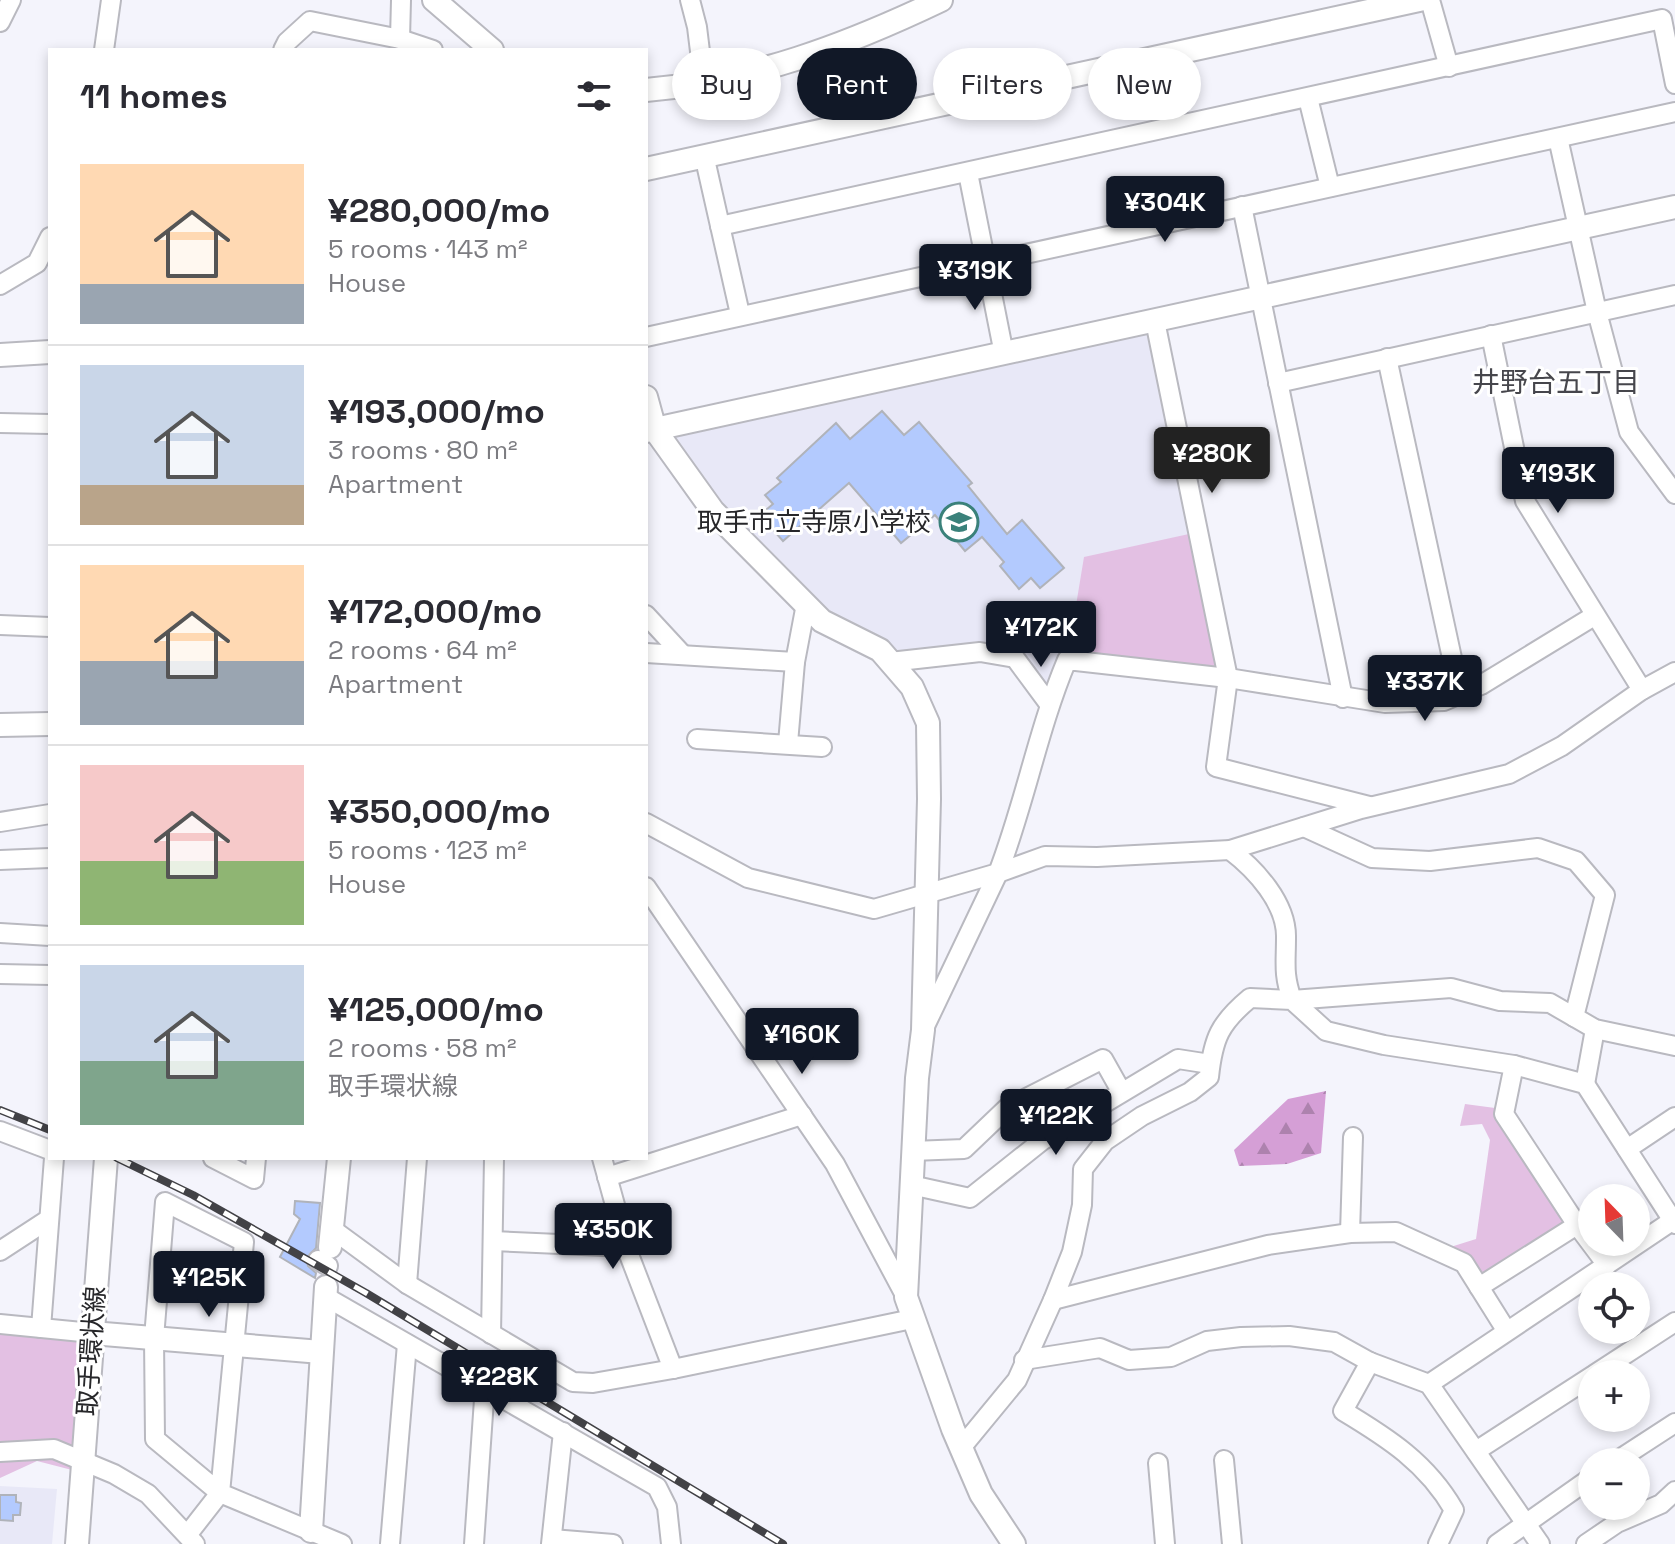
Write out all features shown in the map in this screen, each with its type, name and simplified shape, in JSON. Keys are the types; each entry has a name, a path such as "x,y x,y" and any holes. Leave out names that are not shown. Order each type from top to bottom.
{"street":[{"path":"0,22 11,0"},
{"path":"104,48 111,0"},
{"path":"400,39 401,0"},
{"path":"434,0 490,48"},
{"path":"690,0 698,48"},
{"path":"781,63 835,49 941,0"},
{"path":"648,169 1342,9 1419,0"},
{"path":"1430,0 1449,67"},
{"path":"720,227 1662,19 1675,84"},
{"path":"284,48 310,21 400,39 427,48"},
{"path":"648,90 672,87"},
{"path":"1308,98 1330,187"},
{"path":"648,337 1675,112"},
{"path":"1558,138 1597,312 1629,432 1675,494"},
{"path":"704,155 740,314"},
{"path":"968,173 1004,354"},
{"path":"1242,206 1343,698"},
{"path":"906,1297 912,1151 923,1030 928,723 912,687 880,650 822,621 713,511 650,430 1675,207"},
{"path":"0,285 37,263 48,241"},
{"path":"1278,383 1675,295"},
{"path":"1155,321 1228,678 1216,767 1374,807"},
{"path":"1491,335 1525,501 1642,690"},
{"path":"0,355 48,352"},
{"path":"1387,358 1460,695"},
{"path":"0,423 48,424"},
{"path":"788,743 795,662 806,604"},
{"path":"923,1030 998,873 1021,813 1049,704 1067,660 1228,678 1343,698 1400,703 1444,701 1481,685 1594,616"},
{"path":"648,617 683,655"},
{"path":"0,625 48,627"},
{"path":"890,662 980,652 1015,658 1049,704"},
{"path":"648,653 795,662"},
{"path":"648,824 748,878 874,909 1045,856 1097,857 1230,850 1374,807 1509,774 1562,746 1642,690 1675,672"},
{"path":"0,725 48,724"},
{"path":"697,739 822,747"},
{"path":"0,822 48,814"},
{"path":"1304,827 1372,858 1430,861 1538,848 1576,861 1605,895 1574,1017"},
{"path":"1230,850 1268,884 1287,934 1283,973 1292,1000 1326,1031 1384,1045 1514,1065 1585,1084 1674,1221 1429,1384"},
{"path":"0,860 48,858"},
{"path":"648,890 835,1164 906,1297 981,1494 1014,1544"},
{"path":"0,933 48,936"},
{"path":"0,974 48,975"},
{"path":"961,1448 1017,1380 1053,1300 1072,1252 1082,1205 1083,1169 1105,1141 1142,1116 1190,1092 1209,1077 1212,1045 1229,1015 1250,998 1292,1000 1451,988 1500,1001 1550,1003 1595,1029 1675,1046"},
{"path":"1585,1084 1595,1029"},
{"path":"912,1151 964,1149 1007,1108 1103,1059 1121,1091"},
{"path":"911,1185 970,1198 1043,1140 1178,1059 1210,1064"},
{"path":"1514,1065 1504,1114 1607,1265"},
{"path":"607,1177 802,1115"},
{"path":"1627,1149 1675,1117"},
{"path":"0,1131 48,1149"},
{"path":"1350,1233 1353,1137"},
{"path":"41,1328 54,1160"},
{"name":"取手環状線","path":"77,1544 106,1160"},
{"path":"217,1160 254,1179 256,1160"},
{"path":"311,1531 327,1264 339,1160"},
{"path":"407,1284 417,1160"},
{"path":"491,1334 494,1160"},
{"path":"603,1160 627,1247 673,1369"},
{"path":"0,1452 54,1449 83,1461 148,1494 192,1539 220,1493 244,1242 165,1202 154,1338 155,1439 220,1493 342,1544"},
{"path":"0,1251 49,1219"},
{"path":"1479,1287 1577,1225"},
{"path":"1053,1300 1268,1245 1350,1233 1396,1232 1464,1263 1506,1330"},
{"path":"493,1241 627,1247"},
{"path":"327,1264 407,1284 573,1382 593,1383 673,1369 912,1319"},
{"path":"327,1264 407,1344 485,1385 657,1487 667,1507 671,1544"},
{"path":"1617,1360 1675,1322"},
{"path":"0,1324 321,1352"},
{"path":"1024,1360 1100,1348 1129,1360 1171,1357 1207,1341 1289,1336 1334,1342 1370,1362 1429,1384 1540,1544"},
{"path":"390,1544 407,1344"},
{"path":"1370,1362 1343,1411 1397,1443 1440,1485 1454,1510 1438,1544"},
{"path":"474,1544 485,1385"},
{"path":"1476,1451 1578,1385"},
{"path":"1637,1448 1675,1423"},
{"path":"563,1432 552,1541 613,1544"},
{"path":"1224,1460 1232,1544"},
{"path":"1158,1463 1165,1544"},
{"path":"1497,1544 1578,1486"},
{"path":"1586,1544 1617,1523 1661,1504 1675,1491"}],"shaded area":[{"name":"取手市立寺原小学校","path":"1155,321 1198,532 1067,660 1049,704 1015,657 890,662 822,621 655,430"},
{"path":"1198,532 1228,678 1067,660 1084,557"},
{"path":"1465,1104 1495,1108 1568,1223 1479,1276 1425,1255 1476,1239 1490,1140 1482,1124 1460,1126"},
{"path":"0,1333 81,1341 72,1470 37,1461 0,1478"},
{"path":"0,1486 57,1489 52,1544 0,1544"}],"green space":[{"path":"1326,1091 1321,1153 1287,1164 1239,1166 1234,1150 1288,1099"}],"building":[{"path":"882,411 904,435 919,422 972,483 968,486 1007,534 1022,520 1064,568 1040,588 1031,578 1019,589 1000,566 1004,562 982,537 965,551 935,515 901,543 849,483 783,541 760,515 773,504 765,495 781,482 777,478 836,423 850,439"},
{"path":"295,1201 320,1203 316,1248 306,1259 308,1266 316,1273 315,1278 280,1257 300,1219 294,1214"},
{"path":"0,1495 16,1495 16,1502 21,1503 20,1515 13,1515 13,1521 0,1520"}],"railway":[{"path":"0,1110 48,1129"},
{"path":"121,1160 193,1195 366,1293 783,1544"}],"place":[{"name":"取手市立寺原小学校","path":"959,522"}],"district":[{"name":"井野台五丁目","path":"1556,382"}]}
